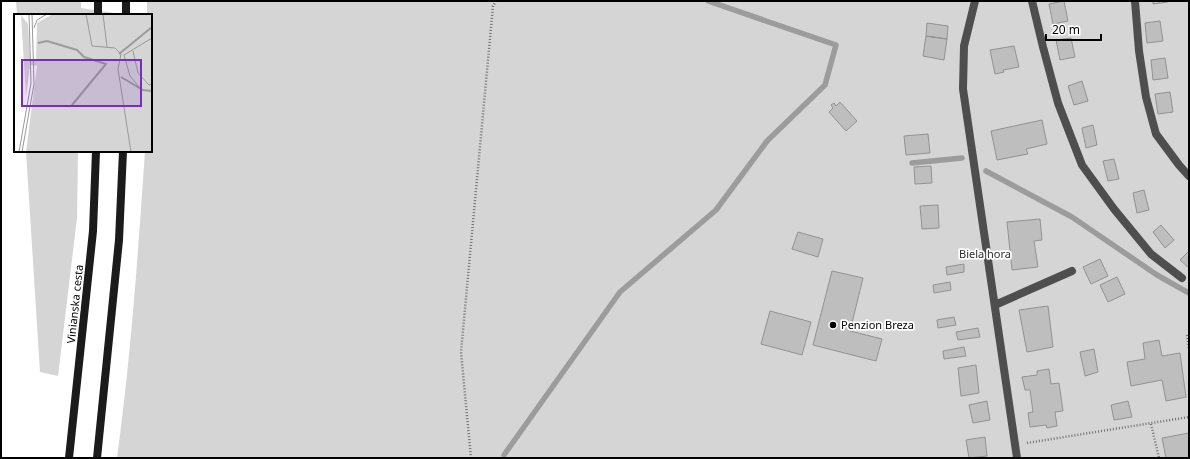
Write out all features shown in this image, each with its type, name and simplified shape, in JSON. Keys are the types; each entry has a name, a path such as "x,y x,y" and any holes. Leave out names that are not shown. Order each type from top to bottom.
{"main road":[{"path":"98,1 98,14"},
{"path":"126,1 126,14"},
{"name":"Vinianska cesta","path":"69,458 93,231 96,152"},
{"path":"97,458 119,240 123,152"}],"lane":[{"path":"975,1 964,46 963,89 1017,458"},
{"path":"1032,1 1058,103 1082,165 1114,209 1151,254 1182,278"},
{"path":"1135,1 1139,51 1146,97 1156,134 1179,166 1189,176"},
{"path":"995,305 1072,271"}],"path":[{"path":"471,458 461,352 492,14 493,6 496,1"},
{"path":"1186,335 1189,348"},
{"path":"1015,444 1189,417"},
{"path":"1151,424 1159,458"}],"green space":[{"path":"16,1 81,1 81,8 121,14 17,14"},
{"name":"Biela hora","path":"147,1 1189,1 1189,458 117,458 137,267 145,152 152,152 152,14 147,14"},
{"path":"26,152 78,152 77,218 58,376 40,372"}],"building":[{"path":"1064,1 1068,21 1053,24 1049,4"},
{"path":"1153,1 1168,1 1168,2 1153,4"},
{"path":"1160,21 1163,41 1147,43 1145,23"},
{"path":"927,23 948,26 947,39 926,36"},
{"path":"926,36 947,39 944,60 923,56"},
{"path":"1071,38 1075,57 1060,60 1056,40"},
{"path":"1014,46 1019,67 1003,70 1004,72 995,74 990,50"},
{"path":"1165,58 1168,78 1153,80 1151,60"},
{"path":"1082,81 1088,101 1074,105 1068,86"},
{"path":"1170,92 1173,112 1158,114 1155,94"},
{"path":"840,102 857,121 846,131 829,112 833,108 831,105 834,103 836,106"},
{"path":"1042,120 1047,144 1026,149 1028,154 997,160 991,131"},
{"path":"1093,125 1097,145 1086,148 1082,128"},
{"path":"928,134 930,153 906,155 904,136"},
{"path":"1114,159 1119,179 1108,181 1103,161"},
{"path":"931,166 932,183 915,184 914,167"},
{"path":"1144,190 1149,210 1137,213 1133,193"},
{"path":"938,205 939,228 922,229 920,206"},
{"path":"1040,219 1042,240 1034,241 1038,267 1012,270 1007,222"},
{"path":"1161,225 1174,240 1165,248 1153,232"},
{"path":"798,232 823,239 818,257 792,249"},
{"path":"1189,252 1189,268 1180,260"},
{"path":"1100,259 1108,276 1091,284 1083,267"},
{"path":"964,264 964,272 947,275 946,267"},
{"path":"832,271 863,278 850,331 882,339 876,361 813,345"},
{"path":"1117,277 1125,294 1108,302 1100,285"},
{"path":"950,282 951,290 934,293 933,285"},
{"path":"1048,306 1053,347 1027,352 1019,310"},
{"path":"770,311 811,322 802,355 761,344"},
{"path":"954,317 956,325 938,328 937,320"},
{"path":"978,328 980,337 958,340 956,332"},
{"path":"1159,340 1162,356 1180,353 1186,397 1166,401 1162,380 1131,386 1127,362 1145,359 1143,343"},
{"path":"964,347 966,356 944,359 943,351"},
{"path":"1094,349 1098,372 1085,376 1080,352"},
{"path":"976,365 979,393 961,396 958,368"},
{"path":"1049,369 1051,384 1059,383 1063,411 1055,412 1057,426 1047,428 1046,425 1030,427 1028,413 1033,412 1030,390 1025,390 1022,377 1037,375 1037,371"},
{"path":"987,401 990,420 973,423 969,405"},
{"path":"1128,401 1132,417 1114,420 1111,405"},
{"path":"1189,433 1189,458 1166,458 1162,438"},
{"path":"985,437 987,456 969,458 966,440"}],"waterway":[{"path":"504,455 620,292 716,210 767,141 825,85 836,45 708,1"},
{"path":"912,163 962,158"},
{"path":"986,171 1072,217 1157,275 1189,293"}],"place":[{"name":"Penzion Breza","path":"833,325"}]}
